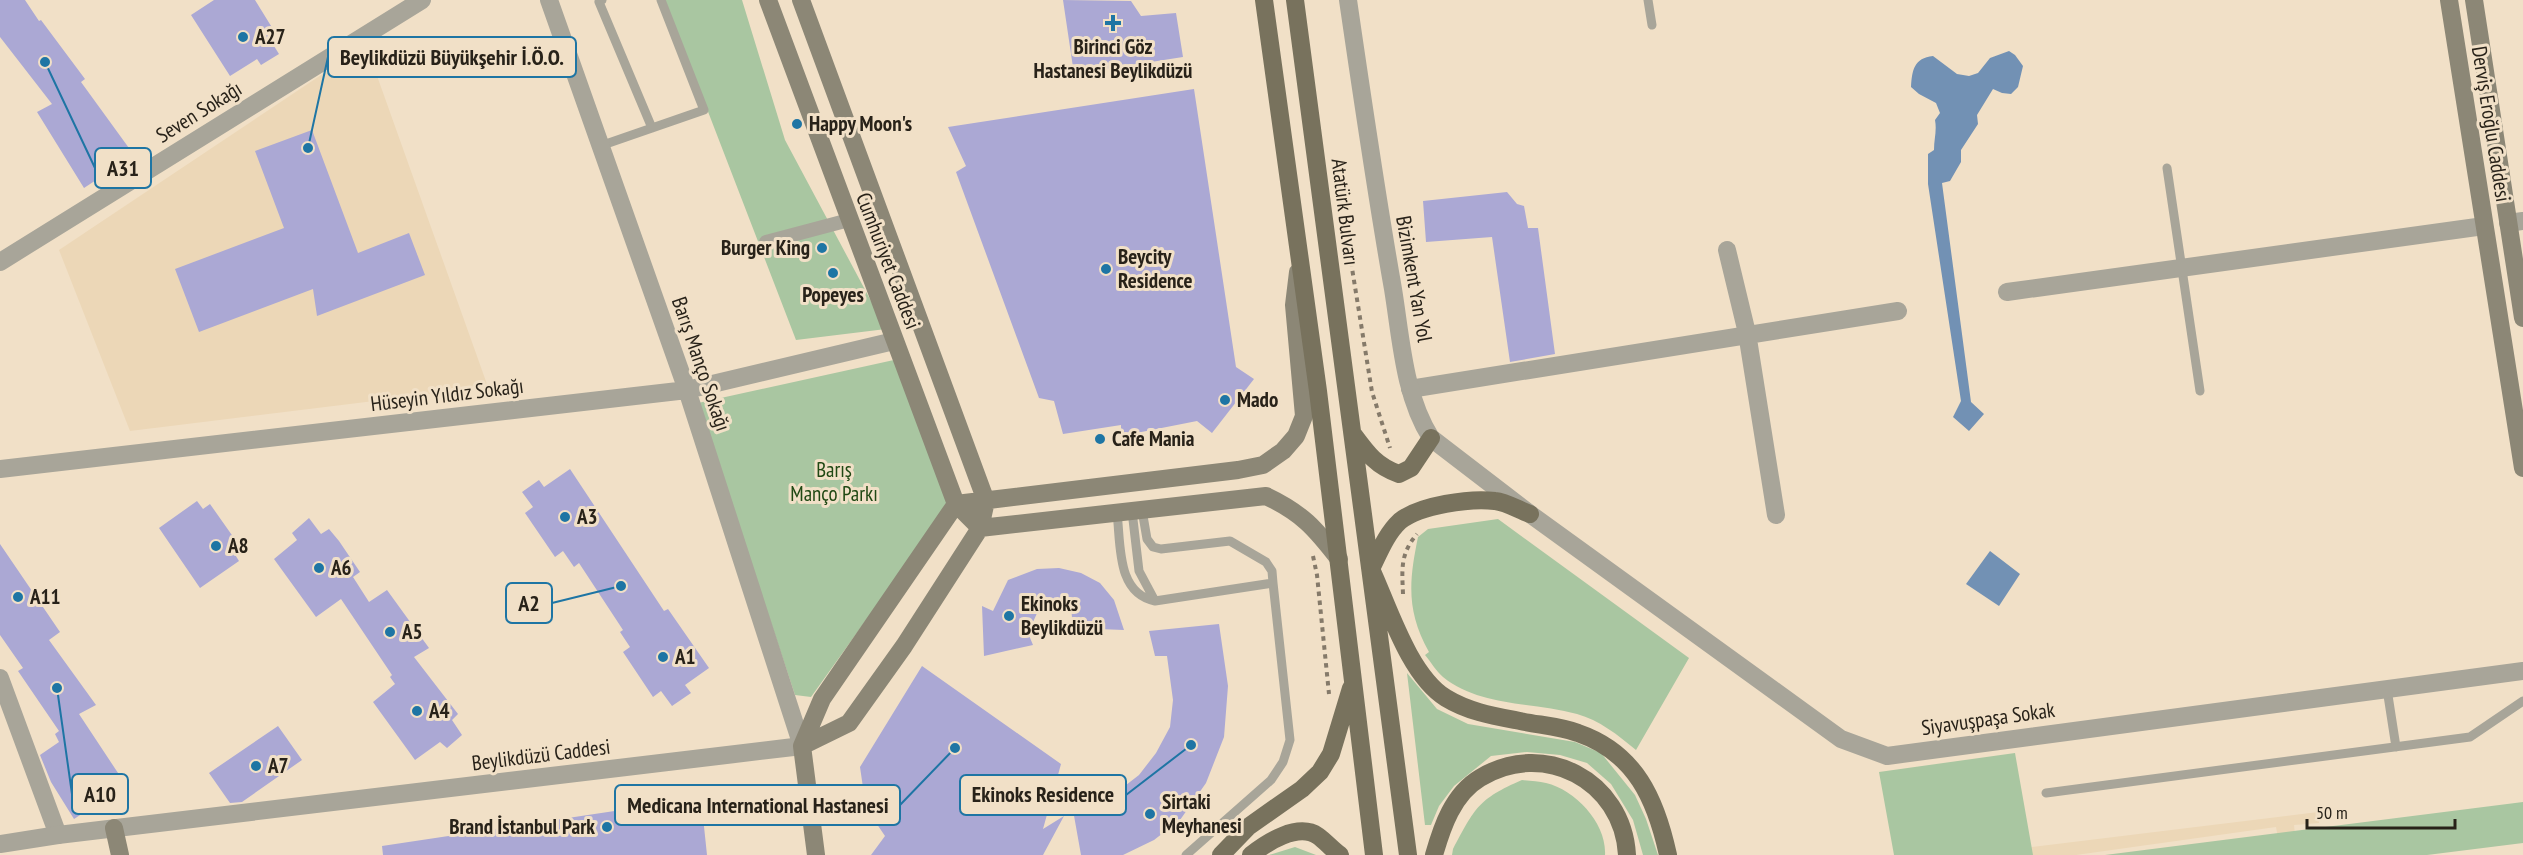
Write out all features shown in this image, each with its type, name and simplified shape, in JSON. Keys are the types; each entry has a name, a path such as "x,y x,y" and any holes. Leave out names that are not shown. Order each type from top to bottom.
{"main road":[{"name":"Cumhuriyet Caddesi","path":"768,0 956,504 980,528"},
{"name":"Cumhuriyet Caddesi","path":"801,0 986,501"},
{"path":"1264,0 1300,250 1374,855"},
{"name":"Atatürk Bulvarı","path":"1295,0 1350,430 1371,569"},
{"name":"Derviş Eroğlu Caddesi","path":"2449,0 2523,468"},
{"name":"Derviş Eroğlu Caddesi","path":"2474,0 2516,222 2523,318"},
{"path":"2484,226 2516,222"},
{"path":"816,855 802,746 822,699 956,504 1238,470 1263,465 1271,461 1296,436 1304,416 1294,305 1300,250"},
{"path":"894,341 925,333"},
{"path":"1350,430 1372,460 1384,469 1399,474 1411,468 1431,438"},
{"path":"986,501 980,528 1266,496 1289,507 1309,522 1339,559"},
{"path":"1408,855 1371,569 1385,539 1398,523 1411,514 1447,505 1488,501 1496,501 1530,514"},
{"name":"Beylikdüzü Caddesi","path":"802,746 849,723 904,646 980,528"},
{"path":"1371,569 1407,649 1431,685 1445,698 1485,715 1577,732 1618,756 1638,777 1652,799 1668,855"},
{"path":"1221,855 1248,827 1302,789 1320,772 1331,754 1354,681"},
{"path":"1434,855 1442,825 1457,801 1478,779 1497,770 1520,764 1557,767 1593,783 1604,793 1614,809 1625,834 1627,855"},
{"path":"114,828 120,855"},
{"path":"1251,855 1264,844 1284,835 1298,832 1316,834 1340,855"}],"street":[{"name":"Seven Sokağı","path":"0,262 422,0"},
{"name":"Barış Manço Sokağı","path":"549,0 687,390 802,746"},
{"name":"Bizimkent Yan Yol","path":"1347,0 1410,389 1423,425 1431,438 1530,514"},
{"path":"766,242 849,220"},
{"path":"2007,292 2484,226"},
{"path":"1727,250 1747,333 1776,514"},
{"path":"1410,389 1747,333 1898,311"},
{"name":"Hüseyin Yıldız Sokağı","path":"0,469 687,390 894,341"},
{"name":"Siyavuşpaşa Sokak","path":"1530,514 1841,739 1887,756 2523,670"},
{"path":"0,678 58,834"},
{"name":"Beylikdüzü Caddesi","path":"0,844 58,834 802,746"}],"lane":[{"path":"602,0 599,2 652,128"},
{"path":"600,146 704,110 661,0"},
{"path":"1648,0 1652,25"},
{"path":"2167,168 2200,391"},
{"path":"1130,511 1125,578 1133,591 1147,600 1155,601 1273,583"},
{"path":"1130,511 1153,547 1161,549 1230,541 1266,562 1272,571 1290,740 1287,751 1283,762 1271,780 1186,855"},
{"path":"1130,511 1139,571 1155,601"},
{"path":"2387,688 2396,747"},
{"path":"2046,793 2470,737 2523,701"}],"path":[{"path":"1350,258 1372,392 1399,474"},
{"path":"1404,602 1402,562 1407,546 1419,532 1411,514"},
{"path":"1311,547 1317,575 1330,702"}],"shaded area":[{"path":"366,45 488,387 130,431 59,250"},
{"path":"2318,812 2319,823 2294,825 2297,855 2280,850 2276,827 2076,855 1967,855"}],"green space":[{"path":"665,0 742,0 785,140 886,329 796,340"},
{"name":"Barış Manço Parkı","path":"903,358 949,504 811,697 795,695 698,403"},
{"path":"1498,519 1689,658 1636,750 1608,729 1577,714 1473,694 1440,675 1425,655 1429,652 1416,623 1411,596 1418,537 1428,529"},
{"path":"1407,673 1437,709 1468,724 1575,742 1601,753 1635,795 1658,855 1643,855 1633,820 1611,784 1587,763 1560,755 1527,752 1491,756 1454,786 1439,806 1431,825 1425,825"},
{"path":"2015,753 2033,855 1894,855 1879,772"},
{"path":"1522,780 1543,782 1557,787 1588,810 1601,832 1605,855 1452,855 1453,849 1479,806 1496,793"},
{"path":"2523,802 2523,843 2427,855 2105,855"},
{"path":"1295,847 1316,855 1269,855"}],"water":[{"path":"2009,51 2023,66 2018,87 2011,94 1993,89 1977,115 1978,124 1961,150 1961,162 1950,181 1942,183 1971,402 1984,414 1969,431 1953,417 1961,401 1928,184 1928,154 1934,150 1935,120 1940,113 1936,103 1911,87 1911,81 1915,66 1927,57 1933,56 1957,74 1969,76 1978,73 1990,58"},
{"path":"1990,551 2020,574 1999,606 1966,584"}],"building":[{"path":"0,0 25,0 85,79 81,82 134,155 84,188 37,112 52,104 0,37"},
{"name":"A27","path":"214,0 255,0 276,34 269,38 279,54 261,65 257,59 230,76 191,15"},
{"path":"1063,0 1131,1 1141,16 1176,13 1183,57 1074,74"},
{"name":"Beycity Residence","path":"1194,89 1236,367 1254,379 1212,433 1197,421 1121,436 1121,425 1063,434 1054,401 1039,398 956,172 966,166 948,127"},
{"path":"312,130 358,253 409,233 425,275 317,316 313,289 199,332 175,269 284,228 255,151"},
{"path":"1507,192 1517,204 1524,206 1528,228 1538,228 1555,354 1510,362 1492,237 1426,242 1423,201"},
{"path":"570,469 664,611 668,609 709,668 685,685 691,693 672,706 661,691 653,697 623,652 630,647 620,632 623,630 579,563 574,567 563,551 555,557 525,513 533,507 522,492 539,480 544,487"},
{"name":"A8","path":"197,501 203,509 210,504 241,548 234,553 239,561 200,588 159,528"},
{"path":"309,518 321,534 329,529 339,541 360,572 353,577 369,602 387,590 429,648 414,657 458,714 452,720 462,735 447,748 440,742 415,760 373,702 395,684 390,677 392,675 341,599 316,617 274,559 297,540 292,533"},
{"path":"0,544 60,632 49,640 96,705 79,714 120,776 113,782 122,797 106,809 100,802 74,819 51,782 40,755 59,742 55,734 59,731 18,671 23,668 0,635"},
{"name":"Ekinoks Beylikdüzü","path":"1059,568 1081,573 1100,583 1114,600 1124,630 1073,628 1071,607 1052,602 1038,611 1028,633 1033,645 984,656 982,606 993,611 1008,580 1037,569"},
{"path":"1219,624 1228,686 1224,737 1206,783 1180,820 1154,840 1123,855 1081,855 1073,810 1091,798 1117,792 1139,775 1156,753 1170,727 1173,700 1167,656 1155,656 1149,631"},
{"path":"922,666 1061,764 1043,829 1064,816 1043,855 871,855 885,836 866,808 860,767"},
{"name":"A7","path":"278,726 302,760 242,802 230,803 209,773"},
{"name":"Brand İstanbul Park","path":"701,798 707,855 383,855 382,846"}],"place":[{"name":"Birinci Göz Hastanesi Beylikdüzü","path":"1113,23"},
{"name":"A27","path":"243,37"},
{"name":"A31","path":"45,62"},
{"name":"Happy Moon's","path":"797,124"},
{"name":"Beylikdüzü Büyükşehir İ.Ö.O.","path":"308,148"},
{"name":"Burger King","path":"822,248"},
{"name":"Beycity Residence","path":"1106,269"},
{"name":"Popeyes","path":"833,273"},
{"name":"Mado","path":"1225,400"},
{"name":"Cafe Mania","path":"1100,439"},
{"name":"A3","path":"565,517"},
{"name":"A8","path":"216,546"},
{"name":"A6","path":"319,568"},
{"name":"A2","path":"621,586"},
{"name":"A11","path":"18,597"},
{"name":"Ekinoks Beylikdüzü","path":"1009,616"},
{"name":"A5","path":"390,632"},
{"name":"A1","path":"663,657"},
{"name":"A10","path":"57,688"},
{"name":"A4","path":"417,711"},
{"name":"Ekinoks Residence","path":"1191,745"},
{"name":"Medicana International Hastanesi","path":"955,748"},
{"name":"A7","path":"256,766"},
{"name":"Sirtaki Meyhanesi","path":"1150,814"},
{"name":"Brand İstanbul Park","path":"607,827"}]}
